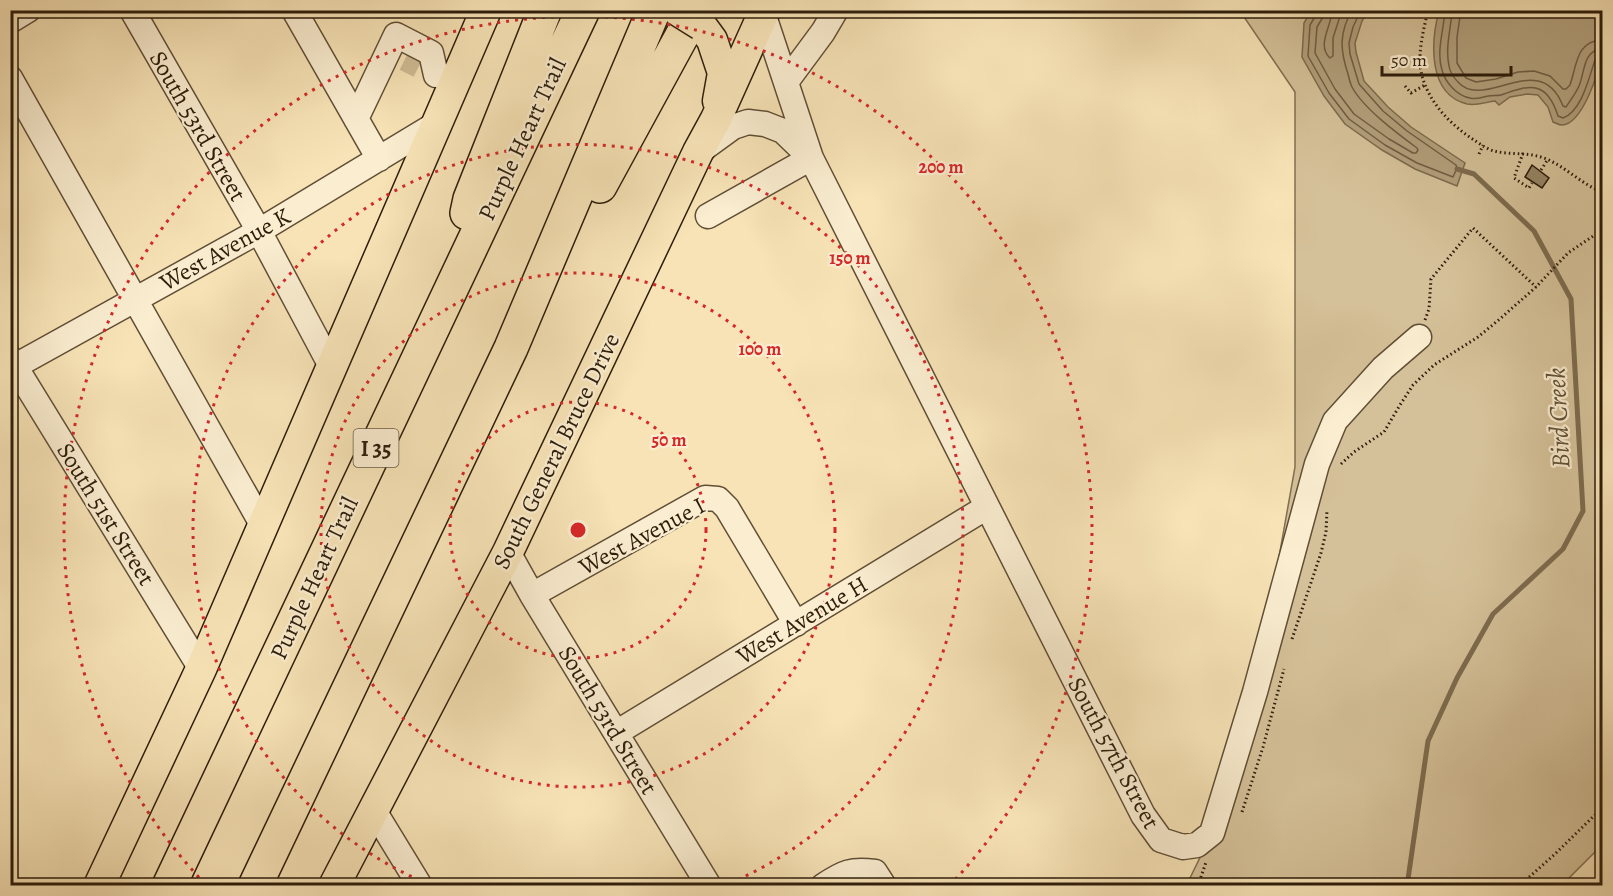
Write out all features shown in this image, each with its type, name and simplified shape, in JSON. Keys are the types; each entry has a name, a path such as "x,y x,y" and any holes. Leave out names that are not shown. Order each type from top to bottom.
{"highway":[{"path":"436,320 470,199 545,10"},
{"name":"Purple Heart Trail","path":"169,885 583,10"},
{"path":"255,885 511,348 654,10"},
{"path":"511,348 691,15"}],"main road":[{"name":"South General Bruce Drive","path":"334,885 508,552 698,152 716,119 763,12"},
{"path":"691,15 712,40 723,74 716,119"},
{"path":"99,885 201,669 436,124 421,67 476,17"}],"street":[{"path":"10,21 28,10"},
{"name":"South 53rd Street","path":"132,10 259,231 332,368"},
{"path":"294,10 380,159"},
{"path":"786,82 823,32 836,10"},
{"name":"South 57th Street","path":"763,12 811,158 1143,815 1161,840 1183,847 1197,845 1212,833 1255,692 1317,464 1335,421 1383,369 1419,337"},
{"path":"356,119 421,67"},
{"path":"10,78 263,526"},
{"name":"South 57th Street","path":"698,152 733,127 748,122 765,124 783,132 811,158"},
{"name":"West Avenue K","path":"12,364 259,231 436,124"},
{"path":"708,216 811,158"},
{"name":"South 51st Street","path":"12,364 201,669"},
{"name":"West Avenue I","path":"532,595 705,498 718,499 727,508 796,624"},
{"name":"West Avenue H","path":"616,734 987,507"},
{"name":"South 53rd Street","path":"508,552 709,885"},
{"path":"373,809 420,885"},
{"path":"823,885 839,875 857,870 875,872 884,885"}],"path":[{"path":"1428,10 1421,42 1420,65 1425,85 1442,113 1458,129 1492,151 1523,153 1548,159 1591,188 1602,192"},
{"path":"1405,86 1411,93 1425,85"},
{"path":"1479,154 1483,145"},
{"path":"1523,153 1514,178 1529,188 1532,183"},
{"path":"1542,170 1548,159"},
{"path":"1419,337 1429,309 1431,279 1473,228 1536,287"},
{"path":"1339,469 1342,462 1384,432 1413,385 1434,365 1478,337 1536,287 1568,253 1602,230"},
{"path":"1292,640 1321,553 1326,532 1328,504"},
{"path":"1239,819 1263,747 1284,669"},
{"path":"1519,885 1602,808"},
{"path":"1197,885 1207,859"}],"shaded area":[{"path":"1240,11 1602,11 1602,845 1562,885 1183,886 1188,882 1212,833 1255,692 1295,467 1295,92"}],"water":[{"path":"1311,11 1368,11 1355,43 1364,81 1411,127 1465,163 1457,186 1415,169 1382,150 1345,124 1324,96 1302,57 1304,23"},
{"path":"1439,11 1602,11 1604,38 1601,62 1583,107 1569,123 1562,125 1553,122 1548,107 1538,95 1510,97 1499,105 1495,101 1467,104 1454,98 1438,78 1435,65 1434,37"}],"building":[{"path":"1532,165 1549,178 1542,188 1525,177"}],"waterway":[{"name":"Bird Creek","path":"1407,886 1428,741 1457,678 1493,614 1563,549 1583,511 1571,299 1534,231 1474,174 1457,169"}],"tunnel":[{"path":"405,59 419,66"}],"railway":[{"path":"1590,886 1602,873"}]}
